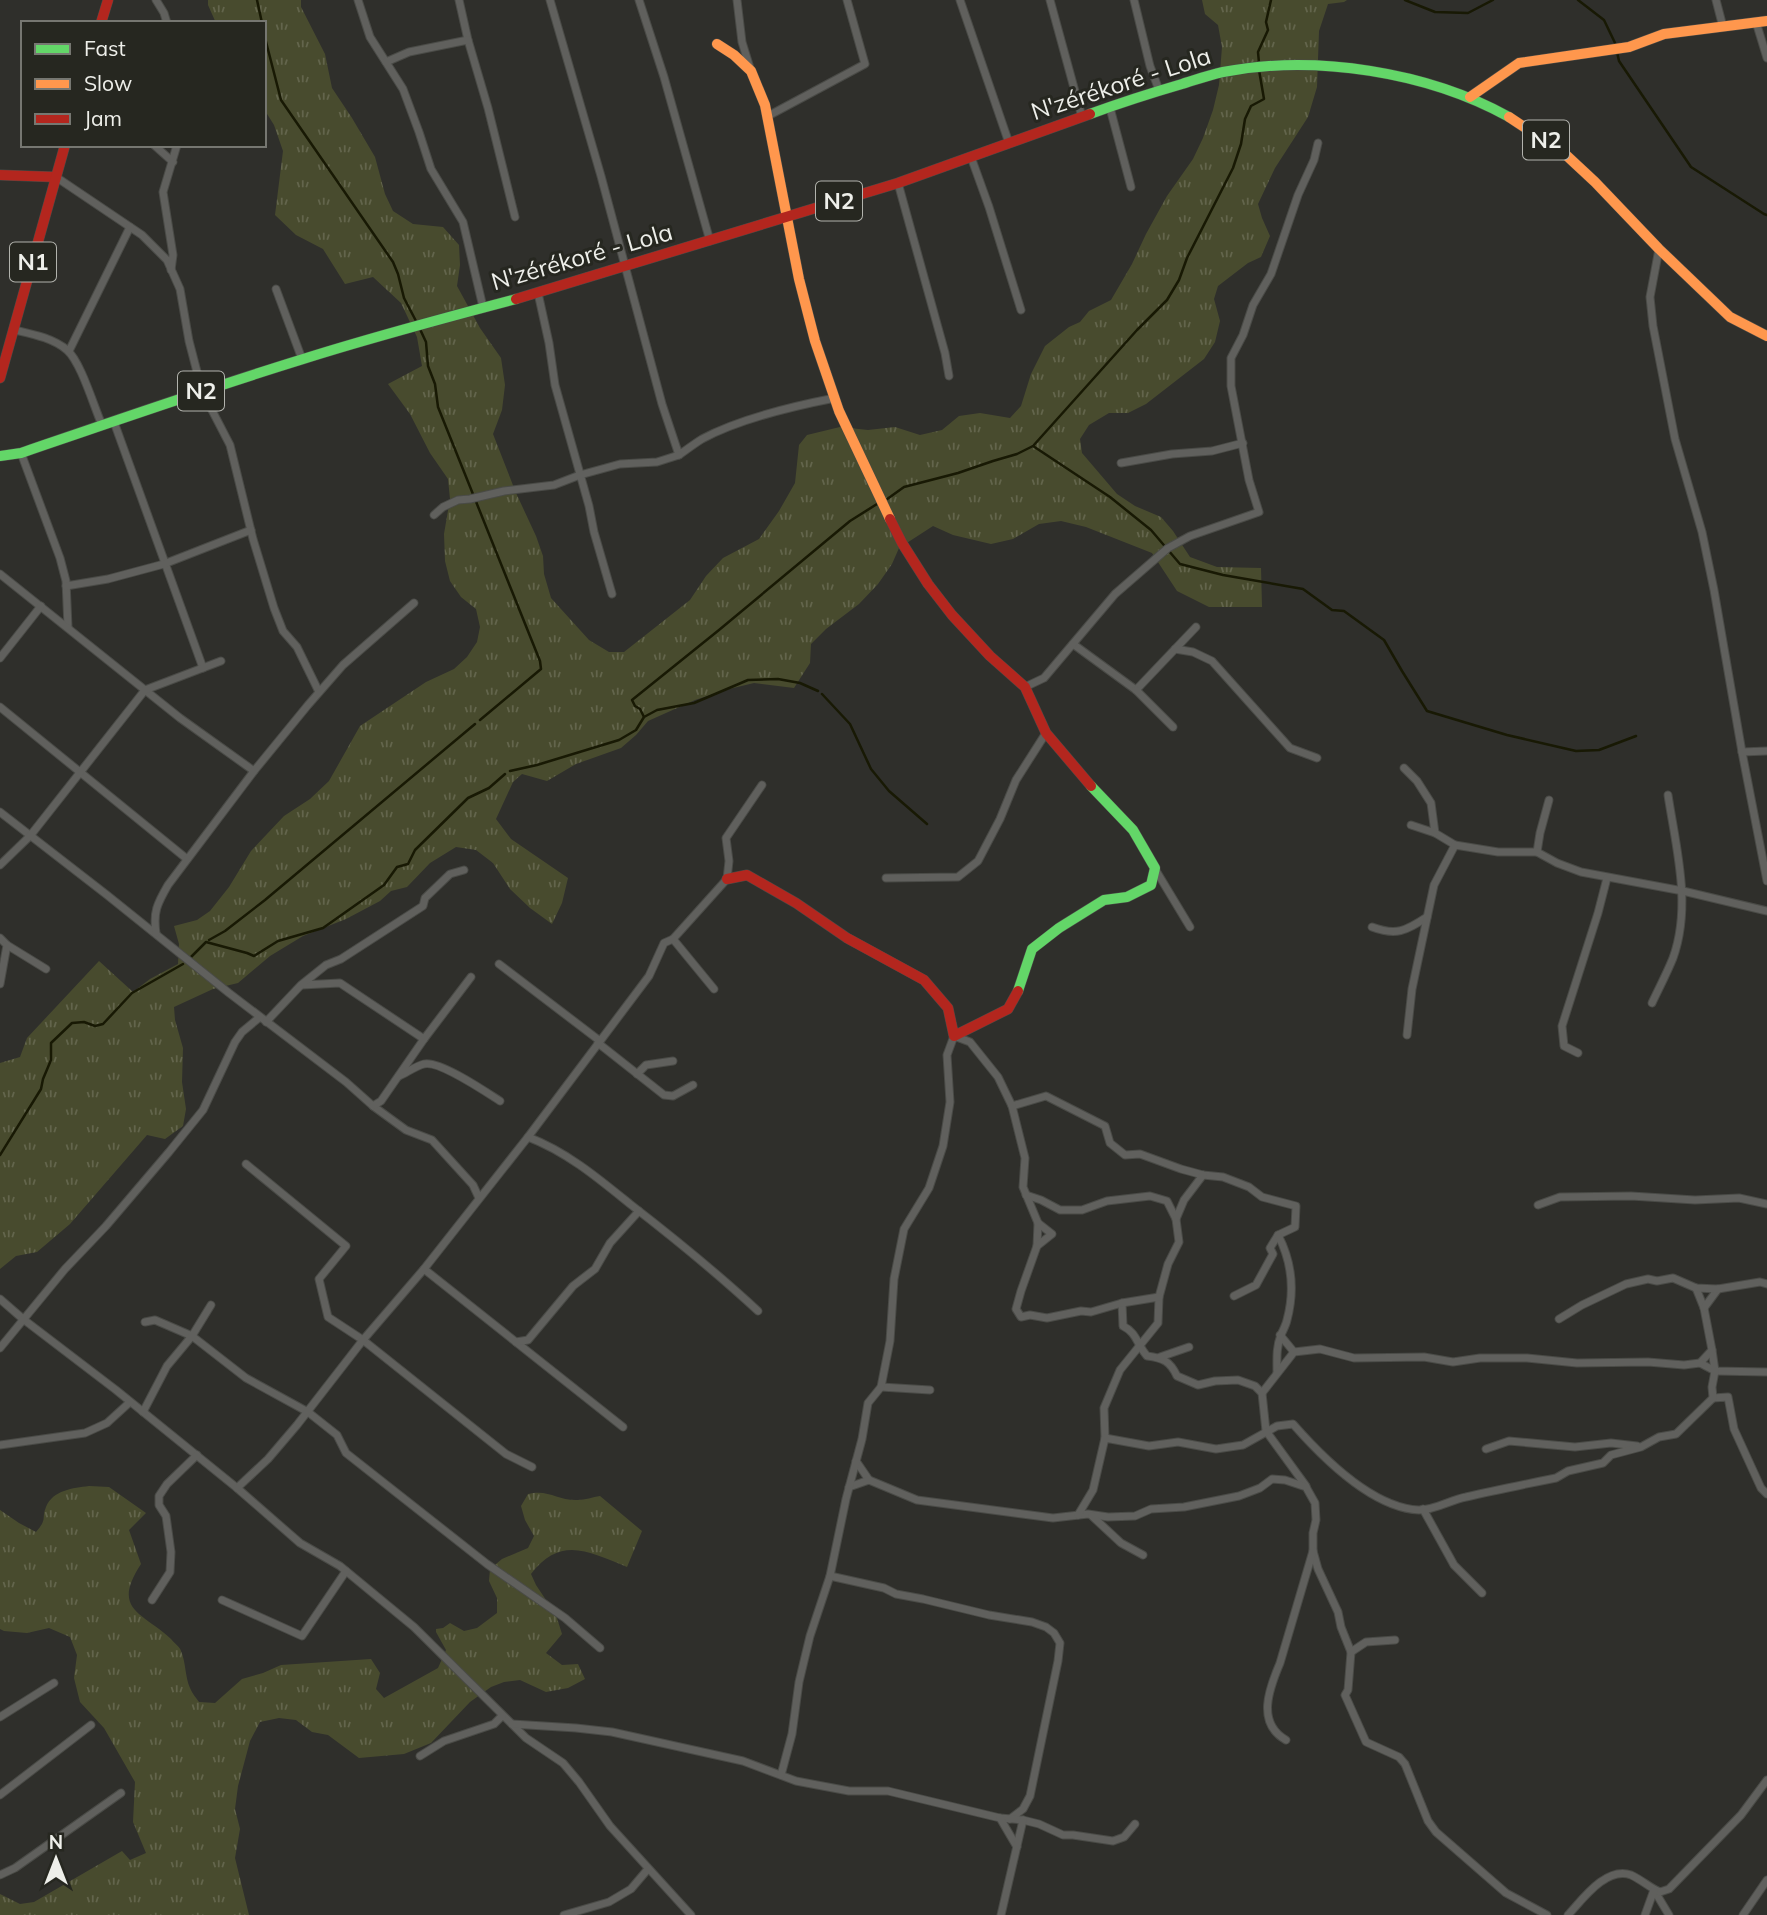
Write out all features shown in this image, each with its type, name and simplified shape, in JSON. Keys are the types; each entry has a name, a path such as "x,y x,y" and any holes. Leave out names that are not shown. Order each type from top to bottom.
{"main road":[{"path":"102,21 108,0"},
{"path":"1470,97 1520,63 1629,47 1664,34 1767,21"},
{"path":"717,44 751,71 765,105 799,279 815,341 835,398 877,494 902,543 928,584 953,615 990,656 1025,687 1046,733 1102,799 1133,830 1154,868 1151,885 1128,897 1104,901 1059,928 1032,949 1020,988 1007,1009 954,1036 948,1008 925,980 847,939 796,903 747,875 727,879"},
{"name":"N'zérékoré - Lola","path":"302,359 624,268 898,183 1159,90 1222,72 1265,66 1332,66 1385,73 1470,97 1508,116 1566,155 1730,317 1767,336"},
{"name":"N1","path":"0,378 64,147"},
{"path":"0,175 56,177"},
{"name":"N2","path":"0,456 21,453 302,359"}],"street":[{"path":"156,0 166,21"},
{"path":"358,0 370,37 403,89 431,169 463,222 483,307"},
{"path":"459,0 515,217"},
{"path":"551,0 662,404 679,455"},
{"path":"639,0 664,77 709,242"},
{"path":"737,0 743,42 751,71"},
{"path":"768,116 865,64 847,0"},
{"path":"960,0 1009,144"},
{"path":"1050,0 1082,117"},
{"path":"1134,0 1150,66 1159,90"},
{"path":"1716,0 1723,27"},
{"path":"1756,22 1767,58"},
{"path":"386,62 409,52 468,40"},
{"path":"1110,108 1131,187"},
{"path":"1025,687 1044,678 1115,594 1168,548 1190,536 1259,512 1249,480 1231,386 1231,358 1243,335 1253,305 1271,274 1318,143"},
{"path":"156,147 173,162"},
{"path":"171,271 173,255 163,192 177,147"},
{"path":"971,157 1021,310"},
{"path":"56,177 142,235 167,261 180,289 189,341 202,391 230,445 274,608 283,631 297,647 319,692"},
{"path":"898,183 949,376"},
{"path":"69,351 130,227"},
{"path":"1659,249 1650,297 1653,326 1675,439 1702,533 1714,590 1742,752 1764,847 1767,881"},
{"path":"276,289 302,359"},
{"path":"538,293 555,385 612,594"},
{"path":"15,330 55,342 69,351 83,377 102,425"},
{"path":"434,515 458,500 554,485 620,464 657,462 679,455 703,439 742,423 835,398"},
{"path":"114,422 203,668"},
{"path":"1121,463 1172,454 1212,451 1242,443"},
{"path":"21,453 60,558 66,586 68,627"},
{"path":"66,586 108,579 164,564 251,530"},
{"path":"0,574 180,718 254,771"},
{"path":"156,934 154,917 168,885 254,771 343,665 414,603"},
{"path":"0,658 41,606"},
{"path":"1136,690 1196,628"},
{"path":"1073,644 1136,690 1173,727"},
{"path":"1175,649 1193,652 1212,661 1290,748 1317,758"},
{"path":"0,865 30,836 145,690 220,661"},
{"path":"0,707 187,859"},
{"path":"886,878 958,877 978,861 1000,819 1016,779 1046,733"},
{"path":"1742,752 1767,751"},
{"path":"1404,768 1431,803 1435,833"},
{"path":"237,1488 268,1459 424,1269 649,976 664,943 673,939 727,879 729,861 726,838 762,785"},
{"path":"1652,1003 1674,957 1681,926 1683,891 1668,795"},
{"path":"1537,852 1549,800"},
{"path":"0,812 346,1082 373,1106 406,1130 432,1140 473,1185 479,1198"},
{"path":"1411,825 1435,833 1455,845 1497,852 1537,852 1581,872 1683,891 1767,911"},
{"path":"1407,1035 1412,989 1434,885 1455,845"},
{"path":"1154,868 1190,927"},
{"path":"0,1348 203,1110 242,1032 263,1019 326,965 341,959 423,906 425,898 450,874 464,870"},
{"path":"1578,1053 1564,1046 1562,1026 1607,878"},
{"path":"1372,927 1384,932 1397,932 1427,917"},
{"path":"0,938 46,969"},
{"path":"673,939 715,989"},
{"path":"0,984 7,945"},
{"path":"499,964 664,1095 673,1096 693,1085"},
{"path":"373,1106 381,1101 471,977"},
{"path":"301,985 341,983 424,1039"},
{"path":"781,1775 792,1734 804,1659 830,1576 868,1403 881,1387 890,1341 894,1279 904,1229 929,1188 943,1146 950,1102 947,1055 954,1036 970,1042 998,1077 1012,1106 1025,1158 1023,1187 1038,1223 1037,1247 1016,1309 1021,1317 1030,1315 1046,1318 1080,1311 1091,1312 1122,1303 1159,1297"},
{"path":"638,1074 646,1065 673,1060"},
{"path":"398,1077 425,1063 434,1064 467,1080 500,1101"},
{"path":"1012,1106 1046,1096 1105,1126 1110,1143 1125,1155 1140,1154 1203,1175 1223,1177 1249,1187 1262,1197 1296,1206 1295,1227 1278,1235 1270,1248 1273,1254"},
{"path":"528,1136 576,1161 722,1278 758,1311"},
{"path":"246,1164 346,1247 319,1279 328,1317 363,1340 506,1454 532,1467"},
{"path":"1176,1219 1184,1200 1203,1175"},
{"path":"1026,1195 1060,1210 1082,1210 1107,1201 1150,1196 1167,1201 1176,1219 1179,1242 1168,1264 1159,1297 1158,1323 1120,1370 1104,1408 1105,1438 1093,1490 1078,1515"},
{"path":"1538,1205 1560,1197 1631,1196 1695,1200 1739,1198 1767,1204"},
{"path":"516,1342 528,1340 573,1286 595,1269 610,1243 639,1211"},
{"path":"1037,1247 1052,1234 1038,1223"},
{"path":"1277,1373 1276,1350 1287,1322 1293,1290 1287,1253 1278,1235"},
{"path":"1273,1254 1287,1253"},
{"path":"1234,1296 1256,1285 1273,1254"},
{"path":"424,1269 623,1427"},
{"path":"1559,1320 1582,1305 1626,1284 1648,1279 1657,1281 1673,1278 1696,1287 1718,1289 1760,1282 1767,1284"},
{"path":"1696,1287 1704,1308 1712,1350 1715,1371 1713,1398"},
{"path":"1704,1308 1718,1289"},
{"path":"0,1299 197,1455 300,1543 346,1571 414,1628 526,1738 563,1763 610,1826 691,1915"},
{"path":"1122,1303 1123,1326 1132,1331 1147,1356 1160,1357 1189,1347"},
{"path":"143,1412 167,1366 192,1336 211,1305"},
{"path":"145,1322 155,1320 192,1336 246,1378 308,1412 337,1435 346,1452 487,1564 565,1618 600,1648"},
{"path":"1280,1335 1294,1352"},
{"path":"1262,1393 1294,1352 1320,1349 1354,1358 1424,1357 1453,1362 1480,1358 1527,1358 1577,1363 1700,1363 1715,1371 1767,1372"},
{"path":"1700,1363 1712,1350"},
{"path":"1160,1357 1172,1366 1177,1376 1198,1385 1238,1380 1255,1386 1262,1393 1266,1431 1315,1503 1313,1550 1351,1652 1348,1690 1345,1695 1366,1742 1399,1757 1405,1764 1428,1821 1436,1832 1506,1893 1547,1915"},
{"path":"881,1387 930,1390"},
{"path":"1105,1438 1149,1447 1178,1442 1216,1450 1243,1445 1277,1426 1293,1424 1318,1452 1370,1492 1398,1506 1423,1509 1434,1508 1462,1497 1556,1478 1568,1471 1603,1463 1611,1455 1641,1447 1659,1437 1676,1434 1713,1398 1728,1397 1734,1429 1760,1488 1767,1494"},
{"path":"0,1445 85,1433 107,1423 130,1402"},
{"path":"1486,1449 1509,1441 1575,1447 1611,1443 1641,1447"},
{"path":"152,1600 170,1572 171,1552 166,1516 159,1505 159,1496 167,1484 197,1455"},
{"path":"856,1461 869,1480 917,1500 1054,1518 1088,1514 1108,1517 1135,1516 1151,1509 1184,1507 1239,1496 1260,1488 1272,1479 1306,1487"},
{"path":"849,1487 869,1480"},
{"path":"1423,1509 1454,1564 1482,1593"},
{"path":"1088,1514 1121,1543 1143,1555"},
{"path":"1286,1740 1274,1732 1268,1721 1267,1709 1273,1680 1313,1550"},
{"path":"222,1600 302,1636 346,1571"},
{"path":"830,1576 875,1586 896,1594 1032,1622 1054,1633 1060,1643 1058,1661 1030,1796 1023,1809 1010,1819"},
{"path":"1351,1652 1366,1642 1395,1640"},
{"path":"0,1717 54,1683"},
{"path":"420,1756 444,1741 494,1724 502,1716"},
{"path":"511,1724 612,1732 743,1761 796,1781 849,1791 888,1791 1000,1818 1024,1820 1063,1835 1114,1841 1124,1837 1135,1825"},
{"path":"1,1792 91,1725"},
{"path":"1568,1915 1595,1887 1612,1875 1629,1874 1654,1890 1666,1891 1741,1815 1767,1780"},
{"path":"0,1875 15,1868 121,1793"},
{"path":"1000,1818 1017,1847"},
{"path":"1001,1915 1024,1820"},
{"path":"564,1915 609,1902 631,1889 648,1869"},
{"path":"1743,1915 1767,1880"},
{"path":"1645,1915 1654,1890"},
{"path":"1654,1890 1669,1915"}],"green space":[{"path":"208,0 301,0 301,7 325,54 332,88 375,157 385,194 393,211 413,224 443,227 459,245 457,286 480,328 501,358 505,385 502,410 493,434 536,536 543,556 544,574 551,598 589,640 609,652 624,652 690,600 706,576 723,558 759,539 795,483 799,445 807,435 840,427 868,430 895,427 920,435 942,430 959,416 980,413 1010,418 1021,406 1031,374 1045,346 1080,322 1089,311 1111,300 1167,196 1193,159 1203,138 1219,85 1222,47 1218,25 1205,14 1202,0 1347,0 1328,4 1319,31 1317,87 1308,117 1275,168 1258,204 1270,236 1261,257 1248,263 1218,286 1214,299 1220,321 1215,342 1204,359 1146,404 1128,413 1109,413 1089,425 1080,439 1082,453 1117,494 1135,506 1161,517 1190,557 1217,567 1261,568 1262,607 1209,607 1177,591 1152,553 1086,527 1061,521 1039,524 1013,539 991,544 953,535 933,526 899,548 878,584 859,604 811,644 810,663 794,688 754,683 695,700 648,721 621,748 576,764 547,781 522,774 513,782 496,819 511,839 568,878 562,903 552,924 510,889 493,863 476,850 456,847 430,863 407,887 391,891 380,901 346,919 303,936 270,956 238,983 213,989 174,1007 183,1048 182,1082 186,1109 183,1126 165,1139 147,1135 70,1224 37,1252 16,1256 0,1269 0,1063 20,1057 27,1038 99,961 133,992 178,964 179,944 174,926 197,920 210,911 229,887 251,851 284,816 310,799 329,781 360,726 426,682 454,669 467,657 477,642 480,627 476,609 461,597 450,581 445,561 444,534 450,499 448,479 430,453 410,414 388,384 422,366 417,337 401,303 373,277 345,284 323,249 296,235 275,215 283,151 274,125 266,112 266,21 215,21"},
{"path":"89,1486 109,1487 146,1513 129,1530 141,1564 132,1579 130,1601 141,1616 179,1648 188,1684 199,1702 215,1703 242,1679 281,1665 371,1659 380,1673 376,1689 384,1698 438,1668 446,1650 436,1629 450,1623 464,1631 477,1628 497,1613 497,1598 489,1581 490,1569 502,1559 528,1548 534,1536 521,1506 528,1494 542,1493 571,1500 600,1496 642,1531 627,1567 576,1550 553,1554 531,1574 556,1615 562,1634 546,1653 562,1665 578,1664 585,1679 568,1688 546,1692 520,1680 491,1687 470,1702 431,1743 404,1754 359,1758 328,1735 312,1732 296,1720 279,1718 260,1722 250,1741 235,1809 240,1829 235,1858 249,1915 0,1915 0,1894 20,1904 34,1902 122,1851 130,1860 146,1853 133,1822 135,1782 104,1728 80,1702 74,1678 77,1655 70,1637 49,1628 27,1633 0,1629 0,1510 36,1532 53,1497 64,1491"}],"waterway":[{"path":"257,0 262,21"},
{"path":"1259,63 1258,52 1268,30 1266,22 1271,0"},
{"path":"1405,0 1435,12 1468,13 1493,0"},
{"path":"1578,0 1604,20 1616,45"},
{"path":"266,42 281,100 393,262 404,298 416,321"},
{"path":"1617,52 1619,61 1691,167 1767,215"},
{"path":"883,502 904,487 958,473 1017,454 1033,446 1167,300 1233,168 1245,119 1251,106 1264,99 1259,70"},
{"path":"419,327 426,342 428,366 435,384 438,407 540,661 541,669 480,720"},
{"path":"1033,446 1110,497 1151,530 1180,564 1223,575 1303,589 1332,610 1344,611 1384,640 1427,711 1507,735 1576,751 1599,750 1636,736"},
{"path":"644,717 632,700 850,521 877,504"},
{"path":"510,771 619,740 636,730 644,717 657,710 694,703 748,680 778,679 800,683 818,691"},
{"path":"822,694 850,724 871,769 889,791 927,824"},
{"path":"209,940 265,900 475,724"},
{"path":"191,957 206,942 254,956 278,941 323,928 384,885 397,867 408,864 415,850 468,798 489,788 505,774"},
{"path":"0,1155 41,1089 51,1060 51,1043 72,1023 84,1022 95,1026 103,1024 132,993 183,964"}],"traffic: fast":[{"path":"1090,114 1218,73 1295,65 1333,66 1407,78 1443,88 1509,117"},
{"path":"0,456 21,453 327,352 516,299"},
{"path":"1018,991 1032,949 1059,928 1104,900 1127,897 1151,885 1155,868 1133,830 1091,786"}],"traffic: slow":[{"path":"1470,97 1519,63 1629,47 1664,34 1767,21"},
{"path":"717,44 751,71 765,105 799,279 815,341 839,411 890,519"},
{"path":"1509,117 1566,155 1730,317 1767,336"}],"traffic: jam":[{"path":"102,21 108,0"},
{"path":"516,299 898,183 1090,114"},
{"path":"0,378 64,147"},
{"path":"0,175 56,177"},
{"path":"890,519 928,584 990,656 1025,687 1046,733 1091,786"},
{"path":"727,879 747,875 796,903 847,938 924,980 948,1008 954,1036 1008,1009 1018,991"}]}
